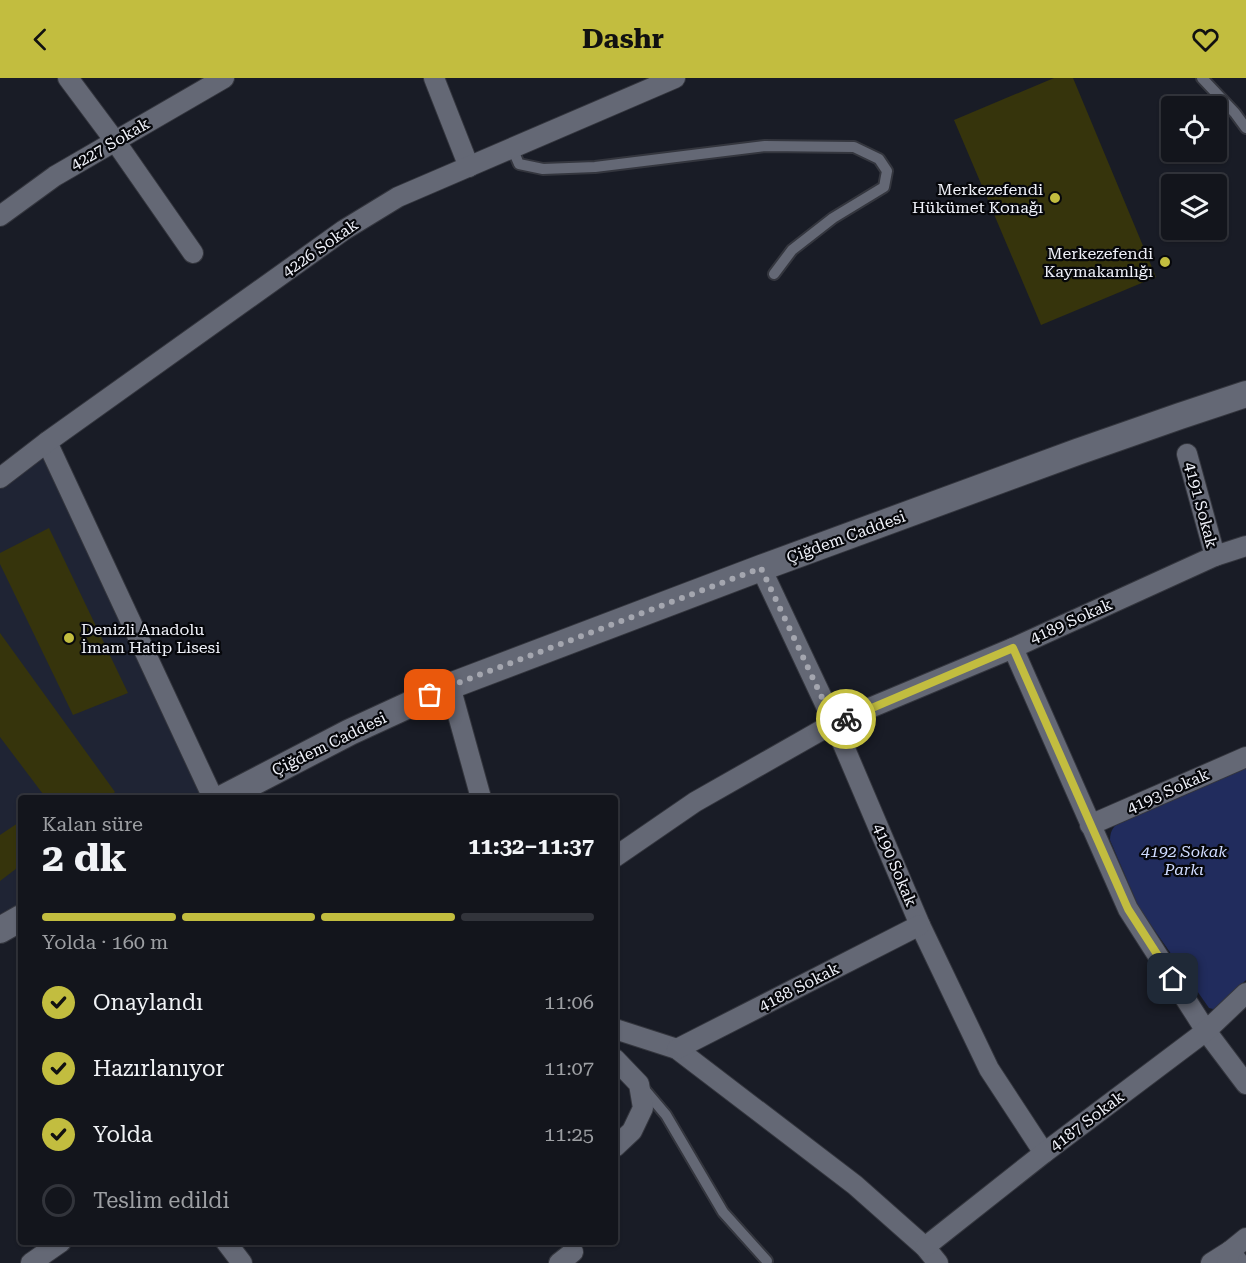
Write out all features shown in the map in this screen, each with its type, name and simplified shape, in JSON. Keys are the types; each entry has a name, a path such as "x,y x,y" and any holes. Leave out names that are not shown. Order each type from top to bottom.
{"street":[{"path":"68,78 193,253"},
{"name":"4227 Sokak","path":"0,216 55,176 225,78"},
{"path":"435,78 470,167"},
{"name":"4226 Sokak","path":"0,478 344,230 398,197 675,78"},
{"name":"Çiğdem Caddesi","path":"229,795 350,732 450,686 761,568 1077,452 1246,394"},
{"path":"47,442 212,795"},
{"name":"4191 Sokak","path":"1187,454 1215,556"},
{"name":"4189 Sokak","path":"618,855 695,802 834,723 1013,648 1215,556 1246,546"},
{"name":"4190 Sokak","path":"761,568 834,723 920,925 989,1069 1044,1153"},
{"path":"1013,648 1128,909 1206,1031 1246,1084"},
{"path":"450,686 481,795"},
{"name":"4193 Sokak","path":"1090,825 1246,756"},
{"path":"0,930 18,920"},
{"name":"4188 Sokak","path":"677,1049 920,925"},
{"name":"4187 Sokak","path":"926,1247 1044,1153 1206,1031 1246,993"},
{"path":"618,1030 677,1049 855,1185 926,1247 938,1263"},
{"path":"618,1062 639,1084 643,1108 632,1131 618,1143"},
{"path":"1211,1263 1232,1259 1246,1238"},
{"path":"31,1263 57,1245"},
{"path":"228,1245 242,1263"}],"lane":[{"path":"1202,78 1246,128"},
{"path":"512,148 519,164 543,169 595,167 765,146 854,147 879,159 887,171 884,187 825,225 792,250 774,274"},
{"path":"639,1084 666,1115 723,1212 767,1261"}],"shaded area":[{"name":"Denizli Anadolu İmam Hatip Lisesi","path":"47,442 212,795 18,795 18,926 0,938 0,478"}],"green space":[{"name":"4192 Sokak Parkı","path":"1246,766 1246,980 1217,1008 1213,1009 1209,1008 1139,908 1110,837 1113,828 1122,820"}],"building":[{"name":"Merkezefendi Hükümet Konağı","path":"1054,78 1073,78 1156,277 1041,325 954,120"},
{"path":"49,528 128,693 73,715 0,564 0,553"},
{"path":"0,633 115,792 112,795 44,795 0,737"},
{"path":"18,823 18,867 0,881 0,835"}],"way so far":[{"path":"430,695 761,568 834,723 846,719"}],"place":[{"name":"Merkezefendi Hükümet Konağı","path":"1055,198"},
{"name":"Merkezefendi Kaymakamlığı","path":"1165,262"},
{"name":"Denizli Anadolu İmam Hatip Lisesi","path":"69,638"}],"route":[{"path":"846,719 1013,648 1128,909 1173,979"}]}
